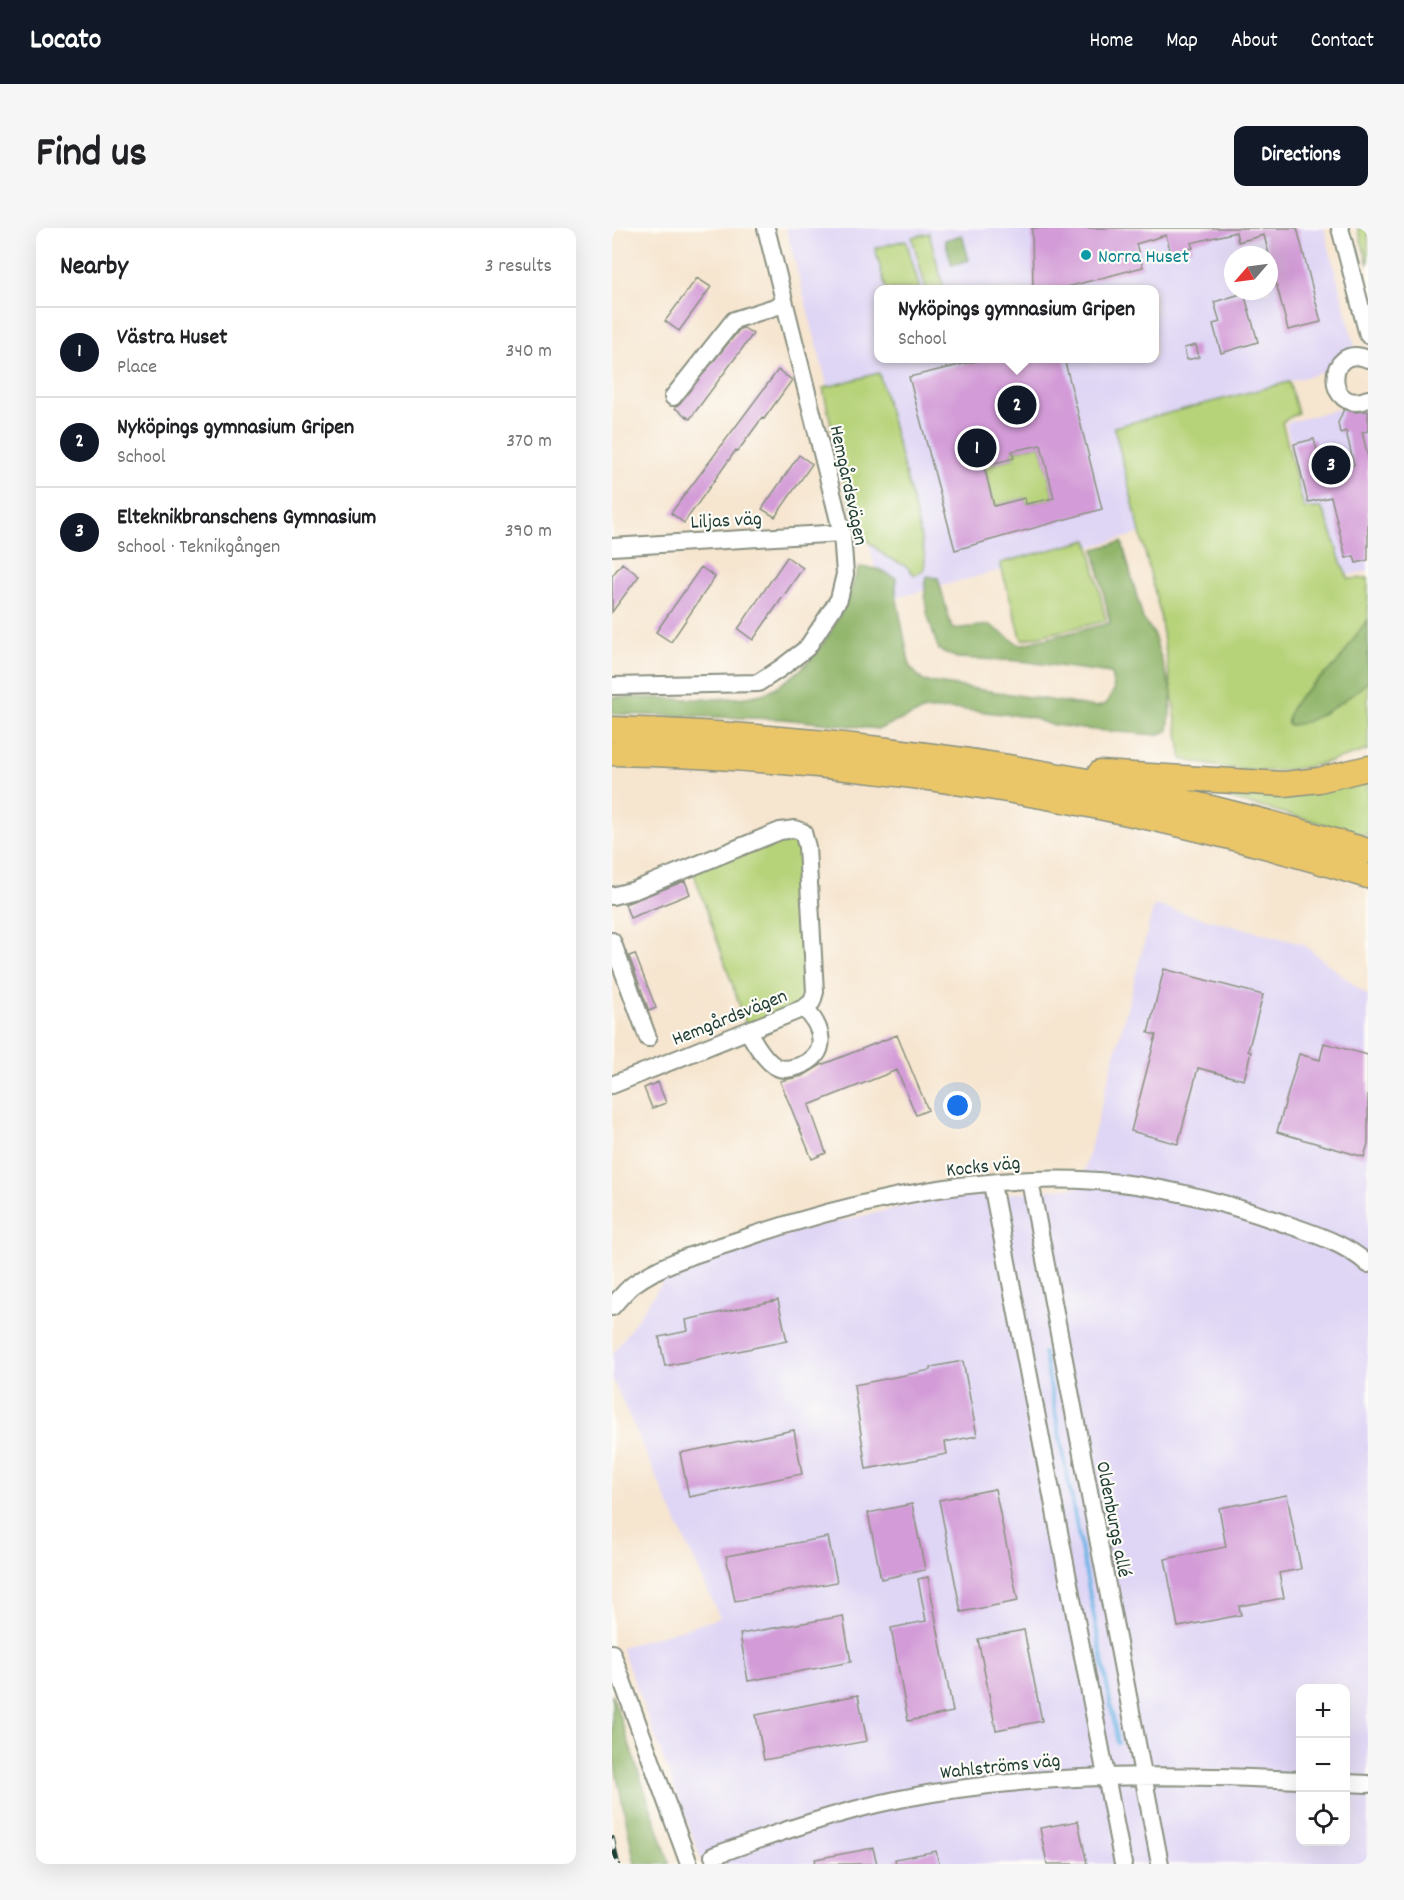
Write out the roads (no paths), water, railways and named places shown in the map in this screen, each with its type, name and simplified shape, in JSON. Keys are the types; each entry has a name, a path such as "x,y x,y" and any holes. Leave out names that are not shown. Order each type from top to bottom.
{"highway":[{"path":"612,729 786,739 1005,768 1179,801 1299,830 1368,851"},
{"path":"612,753 679,754 788,762 920,777 1058,800 1175,824 1296,854 1368,876"},
{"path":"1005,768 1263,784 1319,780 1368,768"}],"street":[{"name":"Hemgårdsvägen","path":"612,686 758,683 807,648 839,598 845,574 842,533 766,228"},
{"path":"1340,228 1368,334"},
{"path":"673,397 734,320 784,304"},
{"path":"1368,359 1358,356 1343,361 1337,369 1334,380 1338,390 1345,398 1355,402 1368,399"},
{"name":"Liljas väg","path":"612,547 842,533"},
{"name":"Hemgårdsvägen","path":"612,896 635,890 780,831 795,829 802,832 807,847 815,992 812,1002 804,1008 612,1085"},
{"name":"Hemgårdsvägen","path":"612,941 648,1038"},
{"path":"748,1031 771,1064 778,1068 786,1069 809,1062 820,1051 821,1035 815,1019 804,1008"},
{"name":"Kocks väg","path":"612,1307 633,1284 666,1265 774,1228 879,1200 1030,1181 1119,1183 1205,1198 1305,1231 1350,1250 1368,1264"},
{"name":"Oldenburgs allé","path":"1030,1181 1160,1864"},
{"path":"992,1184 1123,1864"},
{"path":"612,1653 689,1864"},
{"name":"Wahlströms väg","path":"713,1856 800,1825 901,1799 981,1786 1143,1775 1296,1780"},
{"path":"1350,1783 1368,1784"}],"waterway":[{"path":"1044,1353 1118,1743"}],"railway":[{"path":"612,1839 617,1864"}],"place":[{"name":"Norra Huset","path":"1086,255"},
{"name":"Nyköpings gymnasium Gripen","path":"1017,405"},
{"name":"Västra Huset","path":"977,448"},
{"name":"Elteknikbranschens Gymnasium","path":"1331,465"}]}
